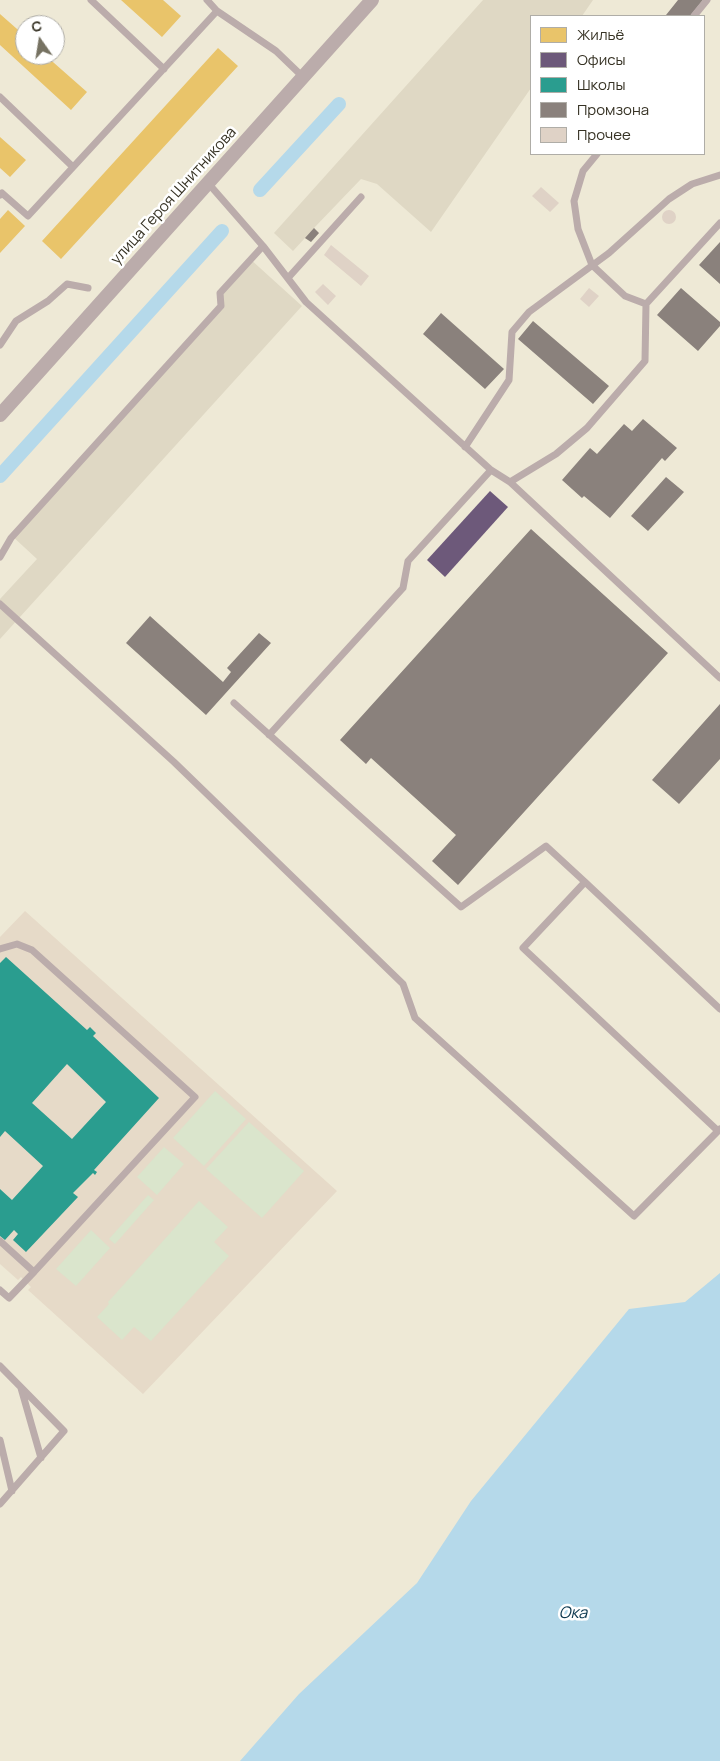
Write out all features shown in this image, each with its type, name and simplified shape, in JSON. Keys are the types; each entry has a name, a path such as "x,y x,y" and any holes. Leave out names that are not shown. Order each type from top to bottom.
{"street":[{"name":"улица Героя Шнитникова","path":"0,415 372,0"}],"lane":[{"path":"91,0 164,69"},
{"path":"207,0 217,12 276,52 303,77"},
{"path":"695,15 707,0"},
{"path":"0,195 2,193 28,216 217,12"},
{"path":"0,98 73,167"},
{"path":"596,155 583,171 574,201 578,229 592,265 625,296 646,304"},
{"path":"466,447 508,380 512,332 529,312 609,253 669,199 692,184 720,175"},
{"path":"208,183 263,246 306,302 491,470 510,482 720,678"},
{"path":"288,278 361,197"},
{"path":"510,482 556,454 587,428 645,361 646,304 720,223"},
{"path":"0,557 11,538 221,306 220,293 263,246"},
{"path":"0,345 16,321 48,301 67,284 88,288"},
{"path":"269,735 402,588 408,561 491,470"},
{"path":"0,604 174,762 403,984 416,1018 634,1216 719,1130 523,948 585,882"},
{"path":"234,703 461,907 546,846 717,1001 720,1009"},
{"path":"0,949 17,944 32,950 195,1097 9,1298 0,1290"},
{"path":"0,1241 34,1272"},
{"path":"0,1366 64,1431 0,1504"},
{"path":"21,1387 41,1458"},
{"path":"0,1440 12,1491"}],"shaded area":[{"path":"483,0 593,0 583,15 530,15 530,89 431,232 377,184 361,179 314,228 319,233 311,242 305,238 293,251 274,233"},
{"path":"249,258 302,306 0,639 0,599 37,559 11,535 224,300 217,293"},
{"path":"25,911 337,1191 143,1394 28,1290 31,1287 21,1277 18,1280 0,1264 0,937"}],"green space":[{"path":"215,1091 246,1119 204,1166 173,1138"},
{"path":"249,1122 304,1171 262,1218 206,1169"},
{"path":"164,1147 184,1164 157,1195 137,1177"},
{"path":"148,1195 154,1200 115,1244 109,1239"},
{"path":"199,1201 228,1227 214,1242 229,1256 151,1341 134,1327 122,1340 97,1317 109,1304 108,1302"},
{"path":"91,1230 110,1248 76,1286 56,1269"}],"water":[{"name":"Ока","path":"720,1273 720,1761 240,1761 299,1694 417,1583 471,1501 629,1309 685,1302"}],"building: Жильё":[{"path":"121,0 163,0 181,16 162,37"},
{"path":"0,14 15,27 15,59 0,45"},
{"path":"218,48 238,66 61,259 42,241"},
{"path":"22,65 56,65 87,92 71,110"},
{"path":"0,137 26,160 10,177 0,168"},
{"path":"8,210 25,226 0,253 0,219"}],"building: Офисы":[{"path":"490,491 508,507 445,577 427,560"}],"building: Школы":[{"path":"6,957 87,1030 90,1027 96,1033 93,1036 159,1098 94,1170 97,1172 95,1175 93,1173 73,1193 78,1197 26,1252 13,1240 18,1234 14,1230 5,1240 0,1236 0,1189 12,1200 43,1166 5,1131 0,1137 0,963","holes":["67,1064 106,1102 72,1139 32,1103"]}],"building: Промзона":[{"path":"678,0 703,0 691,15 666,15"},
{"path":"314,228 319,233 311,242 305,238"},
{"path":"720,242 720,284 699,265"},
{"path":"681,288 720,322 720,326 698,351 657,315"},
{"path":"441,313 504,369 485,389 423,334"},
{"path":"533,321 609,386 593,404 518,339"},
{"path":"643,419 677,448 665,461 662,458 610,518 584,496 582,498 562,480 590,448 597,454 624,424 632,431"},
{"path":"666,477 684,492 648,531 631,516"},
{"path":"531,529 668,653 458,885 432,861 456,835 371,758 366,764 340,740"},
{"path":"150,616 223,682 231,672 227,668 259,633 271,643 206,715 126,643"},
{"path":"720,704 720,759 679,804 652,780"}],"building: Прочее":[{"path":"541,187 559,203 550,212 532,196"},
{"path":"666,210 672,210 676,217 672,224 666,224 662,220 662,214"},
{"path":"331,245 369,276 361,286 324,255"},
{"path":"323,284 336,296 328,305 315,292"},
{"path":"589,288 599,296 589,307 580,299"}],"waterway":[{"path":"260,190 339,104"},
{"path":"0,476 222,231"}]}
